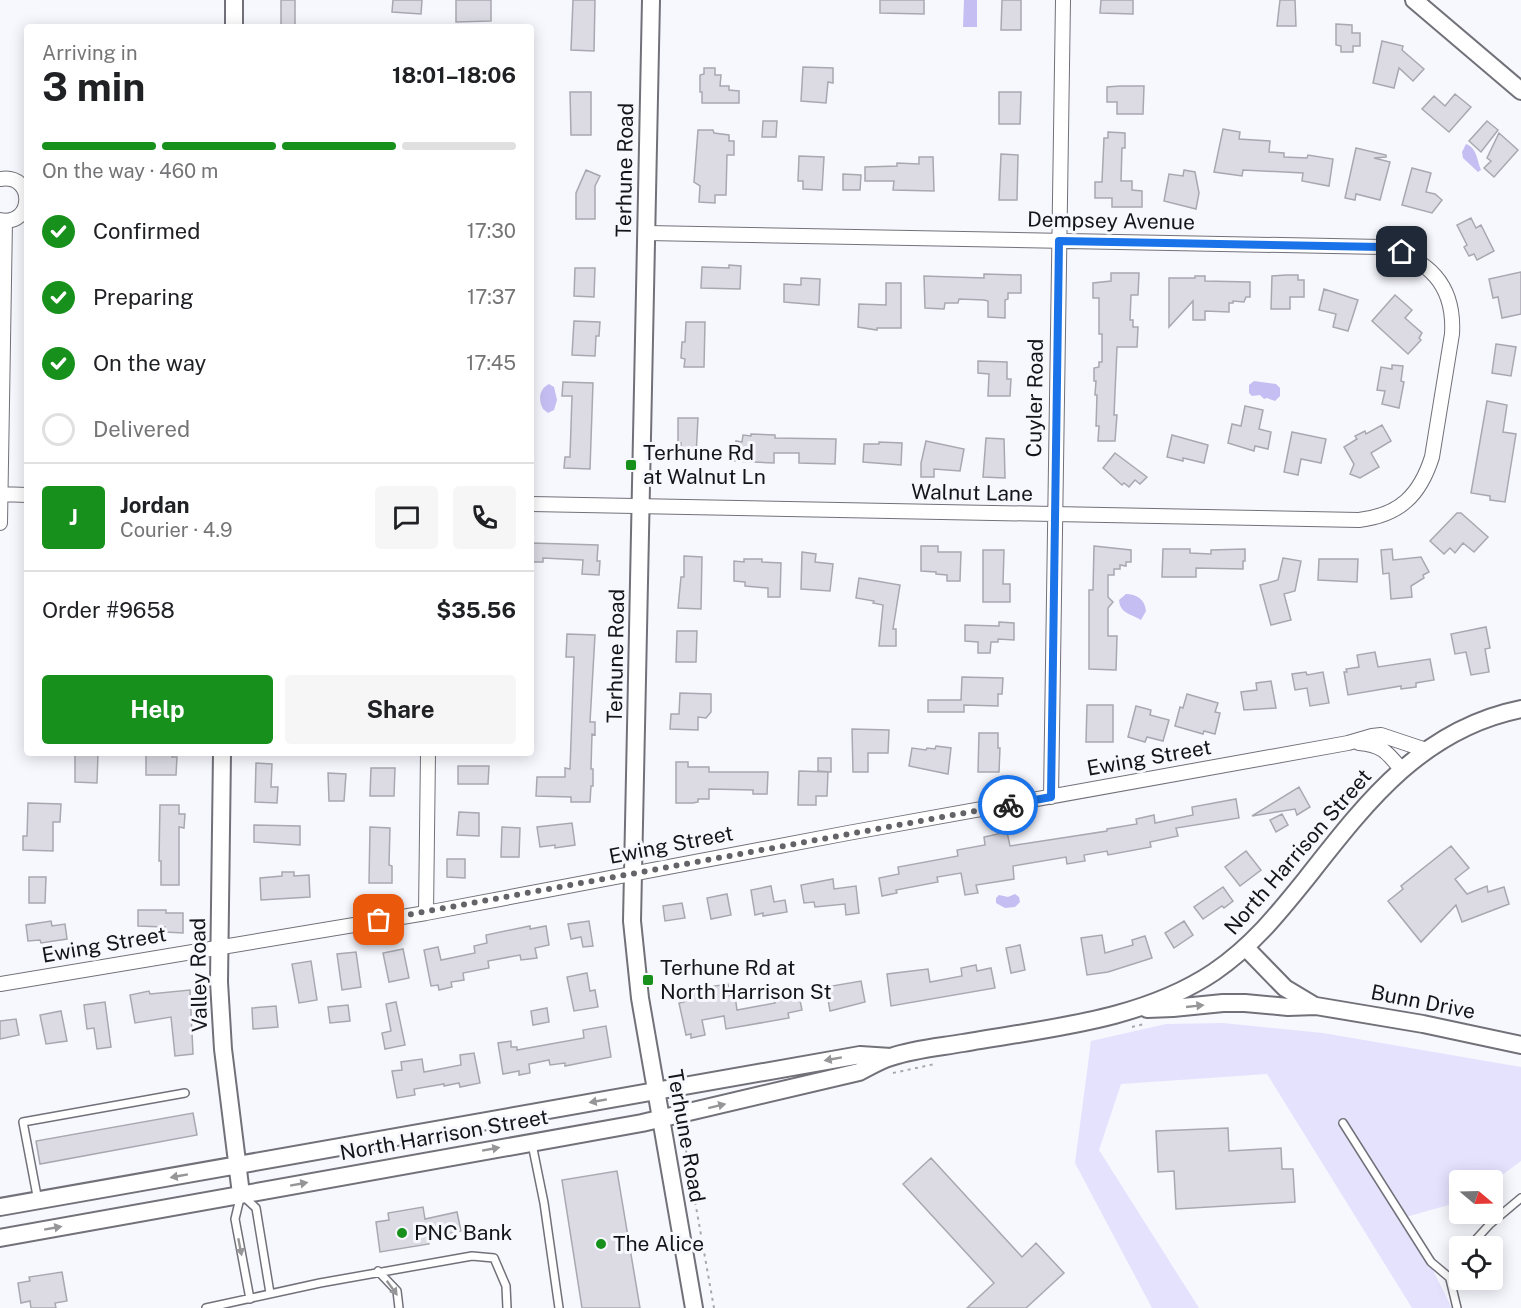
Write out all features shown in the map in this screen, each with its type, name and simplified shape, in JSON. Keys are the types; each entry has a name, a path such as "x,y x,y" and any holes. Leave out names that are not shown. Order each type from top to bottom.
{"street":[{"path":"234,0 234,24"},
{"name":"Terhune Road","path":"651,0 633,874 634,951 660,1119 694,1308"},
{"name":"Cuyler Road","path":"1051,797 1063,0"},
{"path":"1419,2 1521,91"},
{"path":"0,179 10,178 17,181 24,191"},
{"path":"0,523 2,220 18,217 24,209"},
{"name":"Dempsey Avenue","path":"647,233 1382,247 1402,252 1419,260 1442,285 1449,301 1453,318 1452,334 1441,400"},
{"name":"Walnut Lane","path":"534,504 1054,516 1359,520 1394,512 1407,501 1423,480 1432,457 1441,400"},
{"path":"0,494 24,495"},
{"name":"North Harrison Street","path":"0,1238 660,1119 859,1072 891,1057 1137,1009 1190,986 1213,973 1246,948 1275,917 1358,813 1401,769 1426,750 1459,730 1506,712 1521,709"},
{"name":"Ewing Street","path":"0,984 426,913 848,833 1348,743 1372,736 1382,735 1426,750"},
{"name":"Ewing Street","path":"1348,743 1374,744 1382,748 1401,769"},
{"name":"Valley Road","path":"222,756 220,947 223,1049 241,1194"},
{"path":"426,913 428,756"},
{"name":"Bunn Drive","path":"1246,948 1285,988 1316,1006"},
{"name":"Bunn Drive","path":"1137,1009 1223,1003 1288,1007 1316,1006 1423,1024 1521,1045"},
{"name":"North Harrison Street","path":"0,1207 860,1054 891,1057"}],"lane":[{"path":"38,1201 23,1122 185,1093"},
{"path":"1343,1123 1431,1262 1449,1277"},
{"path":"531,1142 544,1203 559,1308"},
{"path":"250,1299 235,1219 241,1194 256,1208 270,1293"},
{"path":"1479,1236 1521,1198"},
{"path":"206,1308 378,1271 472,1256 494,1258 506,1286 507,1308"},
{"path":"378,1271 397,1291 399,1308"},
{"path":"1453,1290 1457,1308"}],"path":[{"path":"1125,1028 1147,1024"},
{"path":"888,1075 944,1062"},
{"path":"692,1126 681,1129 714,1308"}],"shaded area":[{"path":"964,0 977,0 977,27 963,27"},
{"path":"1466,144 1476,155 1481,170 1478,172 1463,158 1462,152"},
{"path":"1254,381 1276,384 1280,388 1280,396 1275,401 1264,399 1260,395 1252,396 1249,393 1249,385"},
{"path":"549,384 554,387 557,400 554,410 548,413 543,409 540,398 541,392"},
{"path":"1126,594 1136,596 1144,603 1146,611 1141,620 1127,613 1120,605 1119,600"},
{"path":"1015,894 1019,897 1020,902 1015,907 1005,908 996,903 999,895 1008,897"},
{"path":"1223,1023 1323,1033 1521,1067 1521,1161 1503,1174 1503,1170 1449,1170 1449,1205 1406,1217 1452,1308 1412,1308 1267,1074 1121,1084 1099,1150 1199,1308 1152,1308 1075,1163 1091,1041 1166,1024"}],"building":[{"path":"281,0 295,0 295,24 281,24"},
{"path":"393,0 422,0 421,14 392,12"},
{"path":"456,0 491,0 491,21 456,22"},
{"path":"573,0 595,0 594,51 571,50"},
{"path":"880,0 924,0 924,14 880,13"},
{"path":"1002,0 1021,0 1021,30 1001,30"},
{"path":"1101,0 1133,0 1133,14 1100,13"},
{"path":"1280,0 1295,0 1296,26 1277,26"},
{"path":"1336,24 1352,25 1352,33 1360,33 1360,46 1353,46 1353,52 1341,52 1341,46 1336,45"},
{"path":"1382,41 1403,46 1402,50 1424,69 1413,81 1399,68 1394,88 1373,83"},
{"path":"803,67 833,68 833,83 828,82 826,103 801,101"},
{"path":"704,68 715,68 715,75 721,75 720,86 729,86 729,90 739,91 739,103 702,103 700,75 704,74"},
{"path":"1144,86 1143,114 1117,114 1117,102 1107,102 1107,87"},
{"path":"570,92 591,92 591,135 571,135"},
{"path":"999,92 1021,92 1020,124 999,124"},
{"path":"1455,94 1471,107 1449,132 1422,109 1434,96 1445,106"},
{"path":"763,121 777,121 776,137 762,137"},
{"path":"1487,121 1498,130 1481,152 1469,141"},
{"path":"1223,129 1240,132 1239,139 1270,141 1269,152 1284,153 1284,157 1307,158 1308,155 1333,159 1329,186 1302,181 1303,173 1243,170 1242,176 1214,172"},
{"path":"698,130 713,130 714,133 729,135 729,141 734,141 734,155 727,155 726,195 715,195 715,203 699,202 700,186 694,182"},
{"path":"1108,132 1125,133 1121,181 1132,181 1132,190 1142,191 1142,207 1112,207 1112,198 1095,198 1095,182 1102,182 1104,138 1108,138"},
{"path":"1499,133 1518,150 1494,177 1484,168 1491,161 1487,158"},
{"path":"1356,148 1386,155 1386,157 1374,158 1390,162 1380,200 1356,194 1355,200 1345,198"},
{"path":"1001,154 1018,155 1017,200 999,200"},
{"path":"799,156 824,157 822,190 803,189 803,181 798,181"},
{"path":"919,157 933,157 934,191 893,190 894,181 865,181 865,167 897,166 897,163 919,164"},
{"path":"1412,168 1431,173 1426,192 1435,194 1442,200 1432,213 1402,205"},
{"path":"586,170 600,176 595,186 595,219 576,219 576,193"},
{"path":"1184,170 1195,172 1199,193 1196,209 1164,201 1169,174 1183,176"},
{"path":"843,174 861,175 860,190 843,190"},
{"path":"1471,218 1476,228 1481,225 1494,251 1477,260 1474,254 1469,256 1464,247 1467,245 1457,225"},
{"path":"729,265 741,266 740,289 701,288 702,267 729,268"},
{"path":"575,268 595,268 594,297 574,296"},
{"path":"1521,272 1521,314 1502,318 1498,297 1493,298 1489,279"},
{"path":"1111,273 1139,273 1138,295 1131,295 1130,320 1133,320 1133,327 1138,327 1137,347 1117,347 1115,441 1098,441 1099,426 1096,426 1097,395 1095,395 1094,368 1099,367 1099,362 1102,362 1102,334 1099,334 1099,298 1093,298 1093,283 1111,281"},
{"path":"984,274 1021,275 1021,293 1008,293 1008,299 1005,300 1005,318 988,317 988,301 984,300 959,299 958,303 945,303 944,309 925,308 924,276 984,278"},
{"path":"1298,275 1298,280 1304,280 1304,297 1290,297 1290,309 1271,309 1272,276"},
{"path":"1195,276 1205,276 1205,281 1250,282 1250,297 1246,297 1244,302 1229,303 1229,312 1205,311 1205,320 1193,320 1193,301 1169,327 1169,278 1195,278"},
{"path":"801,278 820,279 819,305 784,302 784,284 801,285"},
{"path":"886,283 901,283 901,328 877,328 877,330 858,327 859,304 886,305"},
{"path":"1324,289 1358,300 1348,331 1333,327 1336,314 1319,310"},
{"path":"1395,295 1412,310 1405,318 1422,333 1419,338 1421,340 1408,354 1372,321"},
{"path":"574,321 600,322 599,336 596,336 595,356 572,355"},
{"path":"686,322 705,322 704,367 684,367 685,359 681,358"},
{"path":"1496,344 1516,347 1511,376 1492,373"},
{"path":"978,361 1007,362 1007,379 1011,379 1010,396 988,396 989,374 978,373"},
{"path":"1392,365 1403,366 1401,381 1404,382 1399,408 1382,404 1385,391 1377,390 1381,367 1392,369"},
{"path":"563,382 593,383 590,469 564,468 565,457 570,457 572,396 562,396"},
{"path":"1487,401 1507,405 1503,432 1516,434 1505,502 1490,500 1490,496 1471,493"},
{"path":"1245,406 1263,410 1259,429 1271,432 1268,449 1255,446 1254,451 1228,443 1232,424 1241,426"},
{"path":"678,418 698,418 696,456 681,456 681,443 678,443"},
{"path":"1382,425 1391,441 1371,453 1379,467 1360,478 1350,474 1354,464 1344,447 1357,439 1355,436 1365,431 1366,434"},
{"path":"1292,432 1326,439 1321,463 1301,459 1298,475 1284,472"},
{"path":"751,434 775,435 775,438 836,439 835,464 799,463 799,453 774,453 774,463 735,461 736,441 742,442 743,435 751,436"},
{"path":"1172,435 1208,445 1204,463 1167,457"},
{"path":"986,438 1004,439 1005,478 983,477"},
{"path":"926,441 964,449 960,471 934,469 934,477 921,477 921,463"},
{"path":"879,442 902,443 901,465 863,462 864,444 879,444"},
{"path":"1115,453 1147,477 1140,484 1135,480 1129,487 1124,483 1122,485 1103,468"},
{"path":"1457,513 1461,513 1488,537 1474,552 1463,543 1455,553 1450,548 1444,554 1430,541"},
{"path":"534,543 598,545 599,575 582,574 583,560 543,558 543,562 534,562"},
{"path":"921,546 938,546 938,552 961,552 960,581 947,581 947,575 921,571"},
{"path":"1094,546 1131,550 1131,562 1126,562 1126,566 1120,565 1120,569 1114,569 1114,575 1108,575 1108,597 1113,602 1108,608 1108,636 1117,636 1116,670 1089,669 1089,590 1093,590"},
{"path":"1163,549 1190,549 1190,553 1211,554 1211,550 1245,549 1245,561 1243,561 1243,569 1196,568 1196,577 1162,577"},
{"path":"1392,549 1393,560 1421,557 1429,572 1411,586 1412,597 1391,599 1389,573 1383,574 1381,550"},
{"path":"983,550 1004,550 1003,584 1010,584 1010,602 983,602"},
{"path":"802,552 816,554 815,562 833,564 830,591 801,589"},
{"path":"684,556 702,557 701,609 678,608 681,577 684,577"},
{"path":"1283,558 1301,561 1295,591 1284,594 1291,620 1271,625 1260,585 1278,580"},
{"path":"744,559 762,559 762,562 781,563 780,597 768,597 768,588 745,586 745,582 734,581 734,561 744,562"},
{"path":"1319,559 1358,559 1357,582 1318,580"},
{"path":"859,578 900,585 893,629 896,629 896,646 879,646 883,605 856,598"},
{"path":"999,622 1014,623 1014,640 998,639 998,642 991,642 990,653 978,653 978,642 965,641 965,625 999,626"},
{"path":"1486,627 1490,648 1485,649 1489,672 1471,675 1466,652 1455,654 1451,634"},
{"path":"677,631 697,631 696,662 676,662"},
{"path":"567,634 595,635 590,722 595,722 595,735 592,734 593,786 591,786 590,802 571,802 571,797 536,796 537,777 565,777 565,768 570,769 574,657 566,657"},
{"path":"1375,652 1378,667 1430,659 1434,680 1416,683 1416,687 1401,689 1401,686 1348,695 1344,672 1347,672 1346,669 1359,667 1357,655"},
{"path":"1306,672 1307,675 1323,672 1329,703 1310,706 1307,688 1295,690 1292,674"},
{"path":"962,677 1003,678 1002,694 998,694 998,706 964,705 964,712 928,712 928,700 961,700"},
{"path":"1271,681 1276,708 1244,710 1241,692 1257,690 1256,683"},
{"path":"680,693 711,694 711,712 706,718 698,717 698,730 670,729 671,714 679,714"},
{"path":"1187,694 1218,703 1215,712 1220,713 1215,734 1204,731 1203,734 1175,726 1180,707 1183,708"},
{"path":"1087,705 1113,705 1113,742 1086,742"},
{"path":"1136,706 1151,710 1150,715 1169,720 1163,741 1147,737 1145,742 1128,737"},
{"path":"852,729 889,730 888,753 868,753 868,772 853,772"},
{"path":"979,733 998,733 999,772 978,772"},
{"path":"936,746 951,748 948,774 909,766 912,748 926,750 927,748 935,749"},
{"path":"75,756 98,756 97,783 75,782"},
{"path":"146,756 177,757 176,775 146,775"},
{"path":"818,758 831,758 831,772 818,771"},
{"path":"676,762 688,762 688,767 709,767 709,772 768,772 767,794 753,794 753,790 709,789 709,799 698,799 698,802 693,803 676,803"},
{"path":"256,763 272,764 271,787 278,787 277,803 255,802"},
{"path":"458,766 489,766 488,784 458,784"},
{"path":"371,768 395,768 394,796 370,796"},
{"path":"799,771 828,772 827,796 816,796 816,805 798,805"},
{"path":"328,773 346,774 344,801 329,801"},
{"path":"1299,787 1310,807 1297,815 1295,809 1252,816"},
{"path":"1236,799 1239,818 1176,828 1178,836 1150,842 1151,847 1108,855 1107,851 1084,855 1085,861 1067,864 1066,857 1013,866 1014,879 976,885 978,893 965,895 961,873 937,877 938,882 896,890 897,893 882,896 879,878 899,874 898,867 958,856 957,850 985,845 984,837 1007,832 1010,846 1107,831 1107,829 1137,824 1136,819 1154,815 1155,823 1193,815 1192,807"},
{"path":"28,803 61,804 60,822 53,822 53,851 23,850 23,836 27,836"},
{"path":"160,805 179,805 179,814 185,814 184,828 179,827 179,885 161,885"},
{"path":"459,812 479,813 479,836 457,835"},
{"path":"1282,814 1288,825 1276,832 1270,820"},
{"path":"572,823 575,845 555,848 555,845 540,847 537,827"},
{"path":"254,825 300,826 300,845 254,842"},
{"path":"370,827 390,828 389,865 392,866 392,883 369,883"},
{"path":"502,827 520,828 519,857 501,857"},
{"path":"1451,846 1469,868 1455,879 1467,894 1487,886 1488,892 1504,887 1509,904 1462,922 1456,905 1421,942 1388,901 1403,889 1401,886"},
{"path":"1246,851 1261,870 1240,886 1225,867"},
{"path":"447,859 465,859 465,878 447,877"},
{"path":"282,872 294,872 294,876 309,875 310,897 261,900 260,878 282,876"},
{"path":"29,877 46,877 45,903 29,903"},
{"path":"833,879 834,889 856,886 859,913 846,915 845,904 815,907 814,902 804,903 801,885"},
{"path":"771,886 774,902 785,900 787,912 755,915 751,890"},
{"path":"1223,887 1233,901 1203,919 1194,907"},
{"path":"727,894 731,915 711,919 707,898"},
{"path":"682,903 685,918 665,921 663,906"},
{"path":"138,910 166,910 166,913 183,913 183,933 165,932 165,927 138,926"},
{"path":"51,921 52,926 65,924 67,939 41,943 40,940 28,941 26,925"},
{"path":"589,921 593,946 583,947 581,937 571,939 568,924"},
{"path":"1184,921 1193,935 1174,948 1165,933"},
{"path":"530,926 530,929 546,926 549,945 535,948 537,958 521,960 520,955 488,961 489,968 463,973 464,980 451,982 452,987 439,990 438,985 431,986 424,950 438,947 441,960 475,953 474,946 487,943 486,935"},
{"path":"1102,935 1105,953 1133,945 1132,940 1145,936 1152,958 1108,972 1087,975 1081,938"},
{"path":"1020,945 1025,970 1011,973 1006,948"},
{"path":"403,949 409,978 389,982 383,953"},
{"path":"356,952 361,987 342,990 337,954"},
{"path":"311,961 317,1000 299,1003 292,964"},
{"path":"976,965 977,971 991,968 995,988 891,1006 887,974 928,969 930,982 962,976 961,968"},
{"path":"587,973 590,991 595,990 598,1007 574,1011 567,977"},
{"path":"861,981 865,1002 830,1011 826,987"},
{"path":"728,984 730,996 735,996 737,1010 775,1003 772,991 783,988 785,999 799,996 802,1010 788,1013 789,1018 726,1029 724,1016 702,1020 705,1035 691,1038 691,1034 686,1035 679,1003 684,1002 682,991"},
{"path":"190,990 193,1054 175,1056 171,1017 135,1023 130,995 149,991 150,994"},
{"path":"105,1002 111,1047 97,1049 94,1028 87,1029 84,1005"},
{"path":"396,1002 405,1045 385,1049 382,1033 391,1031 386,1004"},
{"path":"348,1005 350,1021 330,1023 328,1007"},
{"path":"276,1006 278,1027 253,1029 252,1008"},
{"path":"547,1008 549,1022 533,1025 531,1011"},
{"path":"61,1011 67,1041 46,1044 40,1015"},
{"path":"16,1019 19,1035 0,1039 0,1021"},
{"path":"606,1026 611,1057 565,1066 565,1063 550,1065 549,1060 529,1064 530,1073 519,1075 519,1071 503,1074 498,1043 511,1041 511,1047 517,1047 517,1050 584,1038 583,1030"},
{"path":"474,1053 480,1083 460,1087 459,1083 444,1086 444,1084 414,1089 415,1095 397,1098 392,1071 402,1070 401,1062 422,1059 424,1072 461,1065 460,1055"},
{"path":"193,1113 197,1135 40,1164 36,1141"},
{"path":"1228,1128 1229,1151 1281,1148 1282,1169 1293,1169 1295,1202 1176,1209 1174,1171 1158,1172 1156,1131"},
{"path":"931,1158 1022,1257 1036,1243 1064,1273 1026,1308 967,1308 994,1283 903,1184"},
{"name":"The Alice","path":"617,1171 640,1308 582,1308 562,1180"},
{"name":"PNC Bank","path":"423,1207 425,1219 457,1212 461,1231 428,1237 429,1244 380,1252 376,1222 389,1220 388,1213"},
{"path":"62,1272 67,1301 55,1303 56,1308 31,1308 30,1301 21,1303 18,1283 30,1281 29,1277"}],"way so far":[{"path":"379,920 1008,805"}],"place":[{"name":"Terhune Rd at Walnut Ln","path":"631,465"},
{"name":"Terhune Rd at North Harrison St","path":"648,980"},
{"name":"PNC Bank","path":"402,1233"},
{"name":"The Alice","path":"601,1244"}],"route":[{"path":"1008,805 1051,797 1059,241 1382,247 1402,252"}]}
